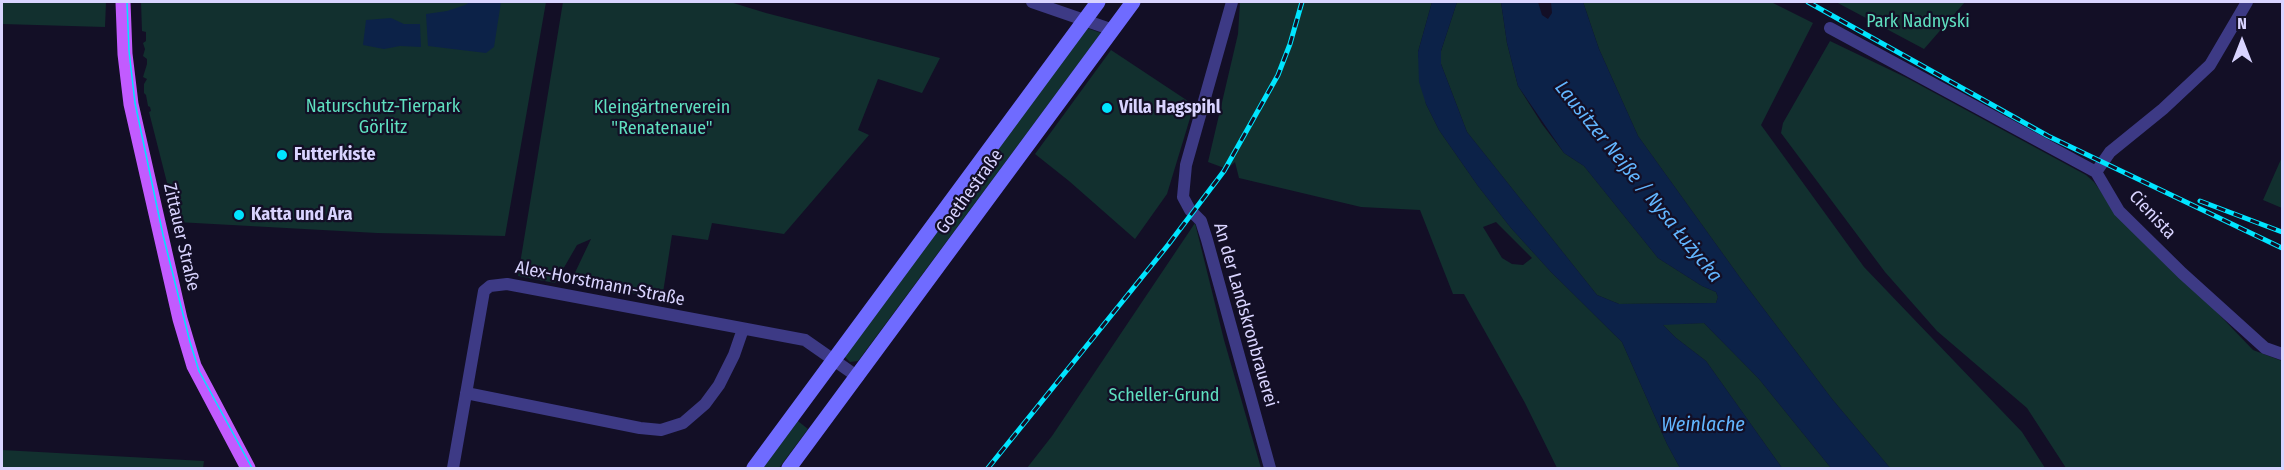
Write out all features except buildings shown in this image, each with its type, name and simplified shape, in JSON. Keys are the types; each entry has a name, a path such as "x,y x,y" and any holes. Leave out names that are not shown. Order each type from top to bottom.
{"main road":[{"name":"Zittauer Straße","path":"123,2 125,54 131,104 180,319 197,374 248,468"}],"street":[{"path":"1032,2 1113,30"},
{"name":"Goethestraße","path":"754,468 1098,2"},
{"name":"Goethestraße","path":"789,468 1133,2"},
{"name":"An der Landskronbrauerei","path":"1232,2 1186,165 1183,197 1190,210 1201,221 1270,468"},
{"path":"1830,28 2096,172 2110,152 2163,109 2210,65 2247,2"},
{"name":"Cienista","path":"2096,172 2119,210 2175,267 2265,348 2283,354"},
{"name":"Alex-Horstmann-Straße","path":"453,468 484,291 490,285 502,284 805,340 834,359"},
{"path":"466,393 640,428 662,430 683,423 705,404 719,385 734,355 743,329"},
{"path":"834,359 858,377"}],"green space":[{"path":"2,2 106,2 105,27 2,24"},
{"name":"Naturschutz-Tierpark Görlitz","path":"141,2 546,2 505,236 377,233 177,222 149,112 150,107 144,93 144,84 147,79 143,77 147,59 143,56 146,32 142,31"},
{"name":"Kleingärtnerverein \"Renatenaue\"","path":"563,2 730,2 940,58 922,93 878,79 858,130 869,135 784,234 712,223 708,240 672,235 662,299 571,281 591,239 577,245 555,283 518,276"},
{"path":"1240,2 1432,2 1418,52 1426,104 1439,130 1511,228 1551,272 1622,342 1680,468 1557,468 1525,403 1464,294 1453,294 1420,210 1361,207 1239,178 1235,162 1227,169 1208,162 1238,34","holes":["1496,222 1532,258 1523,265 1512,264 1502,258 1483,227"]},
{"path":"1457,2 1501,2 1507,43 1518,86 1542,124 1564,153 1584,166 1658,258 1702,286 1716,292 1718,297 1716,303 1619,304 1597,295 1467,132 1441,64 1441,51"},
{"path":"1583,2 1771,2 1813,23 1761,125 1864,267 2022,432 2045,468 1890,468 1832,399 1741,279 1638,136 1599,49"},
{"name":"Park Nadnyski","path":"1836,2 1965,2 1924,49"},
{"path":"1084,27 1101,33 858,361 850,362 844,356"},
{"path":"1830,41 1907,78 2086,175 2094,182 2123,222 2208,303 2253,350 2282,361 2282,468 2066,468 2027,408 1937,331 1885,272 1781,133 1783,123"},
{"path":"1111,50 1194,105 1167,194 1135,239 1035,154"},
{"path":"2282,157 2282,208 2263,200"},
{"name":"Scheller-Grund","path":"1195,223 1224,340 1261,468 1027,468 1052,436"},
{"path":"1704,323 1759,379 1831,468 1782,468 1706,361 1662,324"},
{"path":"794,418 808,429 779,468 757,468"},
{"path":"2,450 204,461 203,468 2,468"}],"water":[{"path":"470,2 501,2 494,47 486,53 428,46 426,14 447,11"},
{"path":"1432,2 1457,2 1441,51 1441,64 1467,132 1597,295 1619,304 1716,303 1718,297 1716,292 1702,286 1658,258 1584,166 1564,153 1518,86 1507,43 1501,2 1538,2 1542,15 1548,19 1552,13 1551,2 1583,2 1599,49 1638,136 1741,279 1832,399 1890,468 1831,468 1759,379 1704,323 1663,325 1706,361 1782,468 1680,468 1622,342 1551,272 1511,228 1439,130 1426,104 1419,82 1418,52"},
{"path":"391,18 404,24 420,24 421,47 400,46 384,49 363,45 366,20"}],"tram line":[{"path":"127,2 129,51 135,103 163,235 190,342 199,371 252,468"}],"railway":[{"path":"988,468 1168,245 1224,171 1278,75 1302,2"},
{"path":"1808,2 2048,136 2282,248"},
{"path":"2200,201 2282,232"}],"place":[{"name":"Villa Hagspihl","path":"1107,108"},
{"name":"Futterkiste","path":"282,155"},
{"name":"Katta und Ara","path":"239,215"}],"water label":[{"name":"Lausitzer Neiße / Nysa Łużycka","path":"1638,182"},
{"name":"Weinlache","path":"1703,425"}]}
